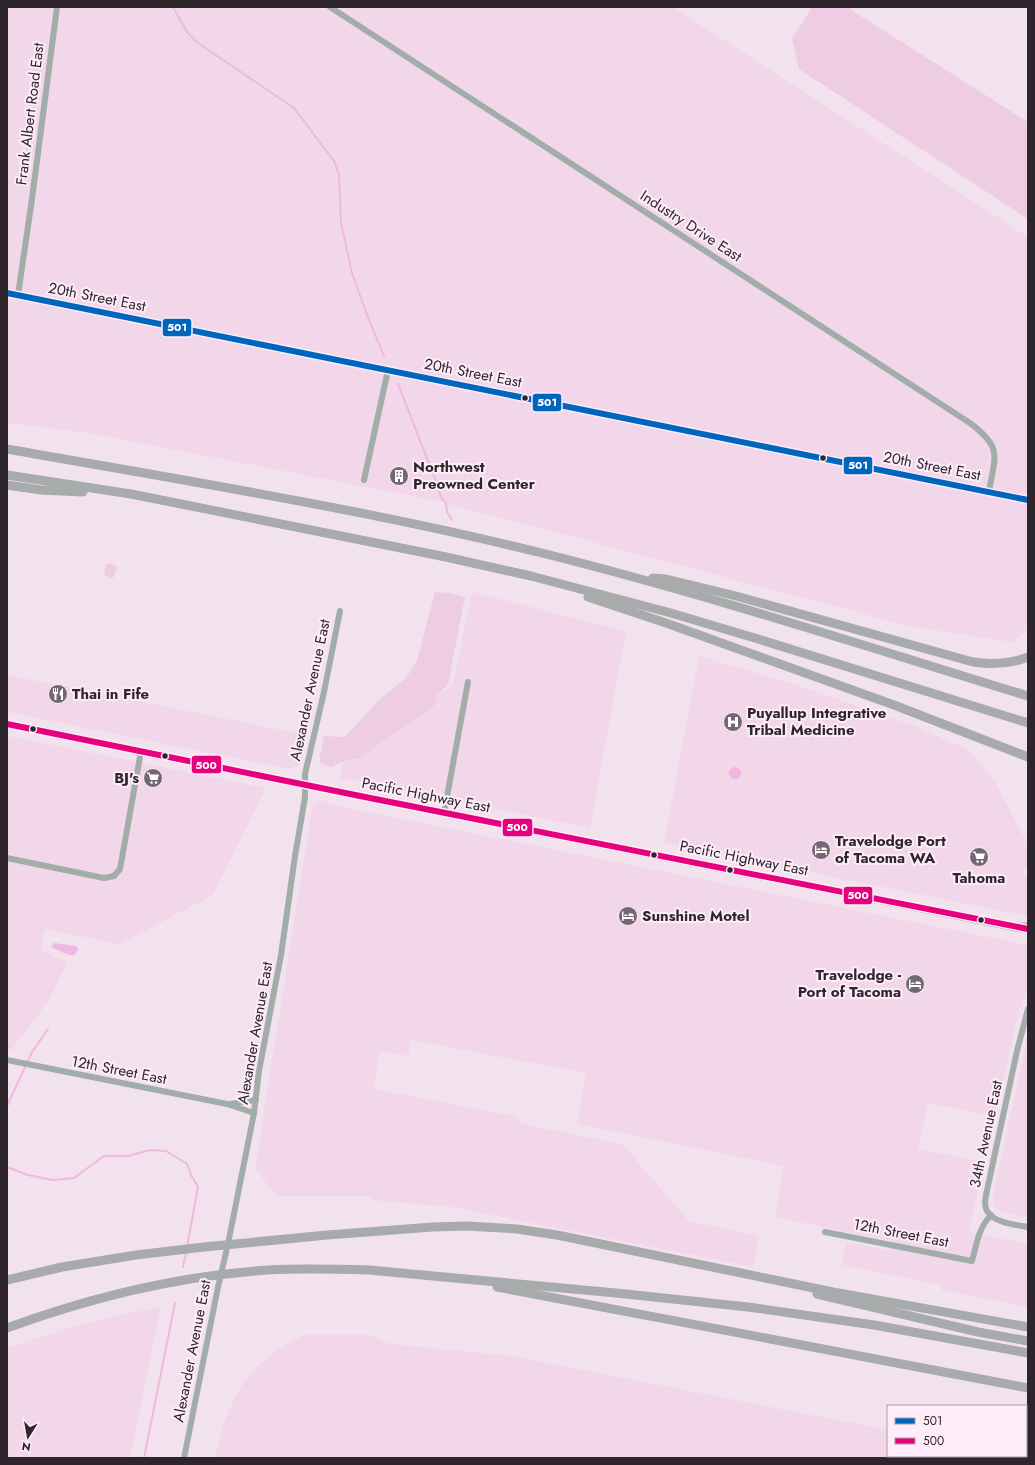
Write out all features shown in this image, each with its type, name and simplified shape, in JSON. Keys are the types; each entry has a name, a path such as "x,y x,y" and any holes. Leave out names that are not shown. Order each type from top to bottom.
{"highway":[{"path":"7,449 295,501 442,530 538,552 693,594 1028,696"},
{"path":"7,475 131,494 446,556 514,572 678,616 1028,723"},
{"path":"7,486 41,490 131,494"},
{"path":"514,572 666,623 894,705 1028,757"},
{"path":"630,576 666,579 736,596 973,662 999,664 1018,661 1028,657"},
{"path":"7,1280 69,1266 204,1246 433,1227 478,1226 517,1229 557,1235 834,1292 1028,1327"},
{"path":"667,1258 978,1332 1028,1341"},
{"path":"7,1328 38,1316 128,1291 171,1282 267,1270 369,1270 426,1274 748,1307 874,1325 1028,1353"},
{"path":"426,1274 1028,1388"}],"main road":[{"name":"20th Street East","path":"7,293 1028,500"},
{"name":"Pacific Highway East","path":"7,724 444,813 1025,928 1028,933"}],"street":[{"name":"Frank Albert Road East","path":"18,295 57,7"},
{"name":"Industry Drive East","path":"330,7 970,423 987,437 995,453 988,492"},
{"path":"364,480 388,370"},
{"name":"Alexander Avenue East","path":"184,1458 254,1113 267,1026 281,955 305,798 305,774 340,611"},
{"path":"444,813 468,682"},
{"path":"7,858 104,878 114,876 120,868 141,751"},
{"name":"34th Avenue East","path":"991,1215 986,1210 986,1195 1014,1064 1028,1009"},
{"name":"12th Street East","path":"7,1060 227,1104 254,1113"},
{"name":"12th Street East","path":"227,1104 256,1100"},
{"path":"991,1215 1008,1223 1028,1227"},
{"name":"12th Street East","path":"825,1232 972,1261 979,1232 983,1224 991,1215"}],"shaded area":[{"path":"7,7 673,7 1028,237 1028,629 1012,642 913,627 433,500 83,432 7,423"},
{"path":"812,7 849,7 856,13 1028,122 1028,219 799,69 792,39"},
{"path":"107,563 117,566 113,578 104,575"},
{"path":"435,592 451,593 465,597 448,684 437,696 434,706 361,757 361,759 348,759 331,767 320,763 324,736 345,737 379,700 406,678 417,661"},
{"path":"472,592 626,631 590,828 349,779 343,781 340,780 344,756 361,757 434,706 437,696 453,685"},
{"path":"699,656 800,686 915,726 970,751 995,782 1028,845 1028,868 1020,873 1028,875 1028,916 664,843"},
{"path":"7,675 307,735 299,766 289,769 7,712"},
{"path":"7,736 266,788 213,895 119,944 45,929 41,948 43,951 67,963 48,1002 11,1050 7,1049"},
{"path":"737,767 740,768 740,778 733,779 730,778 729,771 730,768"},
{"path":"321,800 333,805 1028,945 1028,989 1018,1014 995,1116 928,1103 918,1149 984,1162 969,1232 1028,1244 1028,1307 941,1290 942,1285 842,1265 846,1242 890,1251 892,1241 775,1217 784,1166 577,1124 586,1073 411,1040 408,1056 380,1050 373,1089 519,1117 518,1123 622,1144 689,1221 759,1236 753,1267 452,1207 371,1200 370,1196 277,1196 255,1169 312,808 315,803"},
{"path":"54,943 76,946 79,949 74,955 69,955 53,948 52,946"},
{"path":"1028,1034 1028,1218 1000,1211 995,1208 993,1196"},
{"path":"161,1307 130,1458 7,1458 7,1348 78,1325"},
{"path":"305,1335 368,1335 390,1344 512,1356 887,1430 887,1457 996,1458 215,1458 224,1423 234,1399 245,1381 257,1367 289,1342"}],"waterway":[{"path":"173,7 187,32 198,43 294,108 334,161 339,174 341,223 352,273 384,356"},
{"path":"398,384 441,497 446,503 447,512 452,520"},
{"path":"7,1106 32,1052 48,1029"},
{"path":"7,1167 28,1175 53,1180 74,1178 104,1156 128,1156 150,1150 166,1151 187,1164 198,1187 187,1247"},
{"path":"183,1267 186,1253"},
{"path":"144,1458 175,1303"}],"transit line":[{"name":"501","path":"7,293 1028,500"},
{"name":"500","path":"7,724 1028,929"}],"place":[{"name":"Northwest Preowned Center","path":"399,476"},
{"name":"Thai in Fife","path":"58,694"},
{"name":"Puyallup Integrative Tribal Medicine","path":"733,722"},
{"name":"BJ's","path":"153,778"},
{"name":"Travelodge Port of Tacoma WA","path":"821,850"},
{"name":"Tahoma","path":"979,857"},
{"name":"Sunshine Motel","path":"628,916"},
{"name":"Travelodge - Port of Tacoma","path":"915,984"}]}
